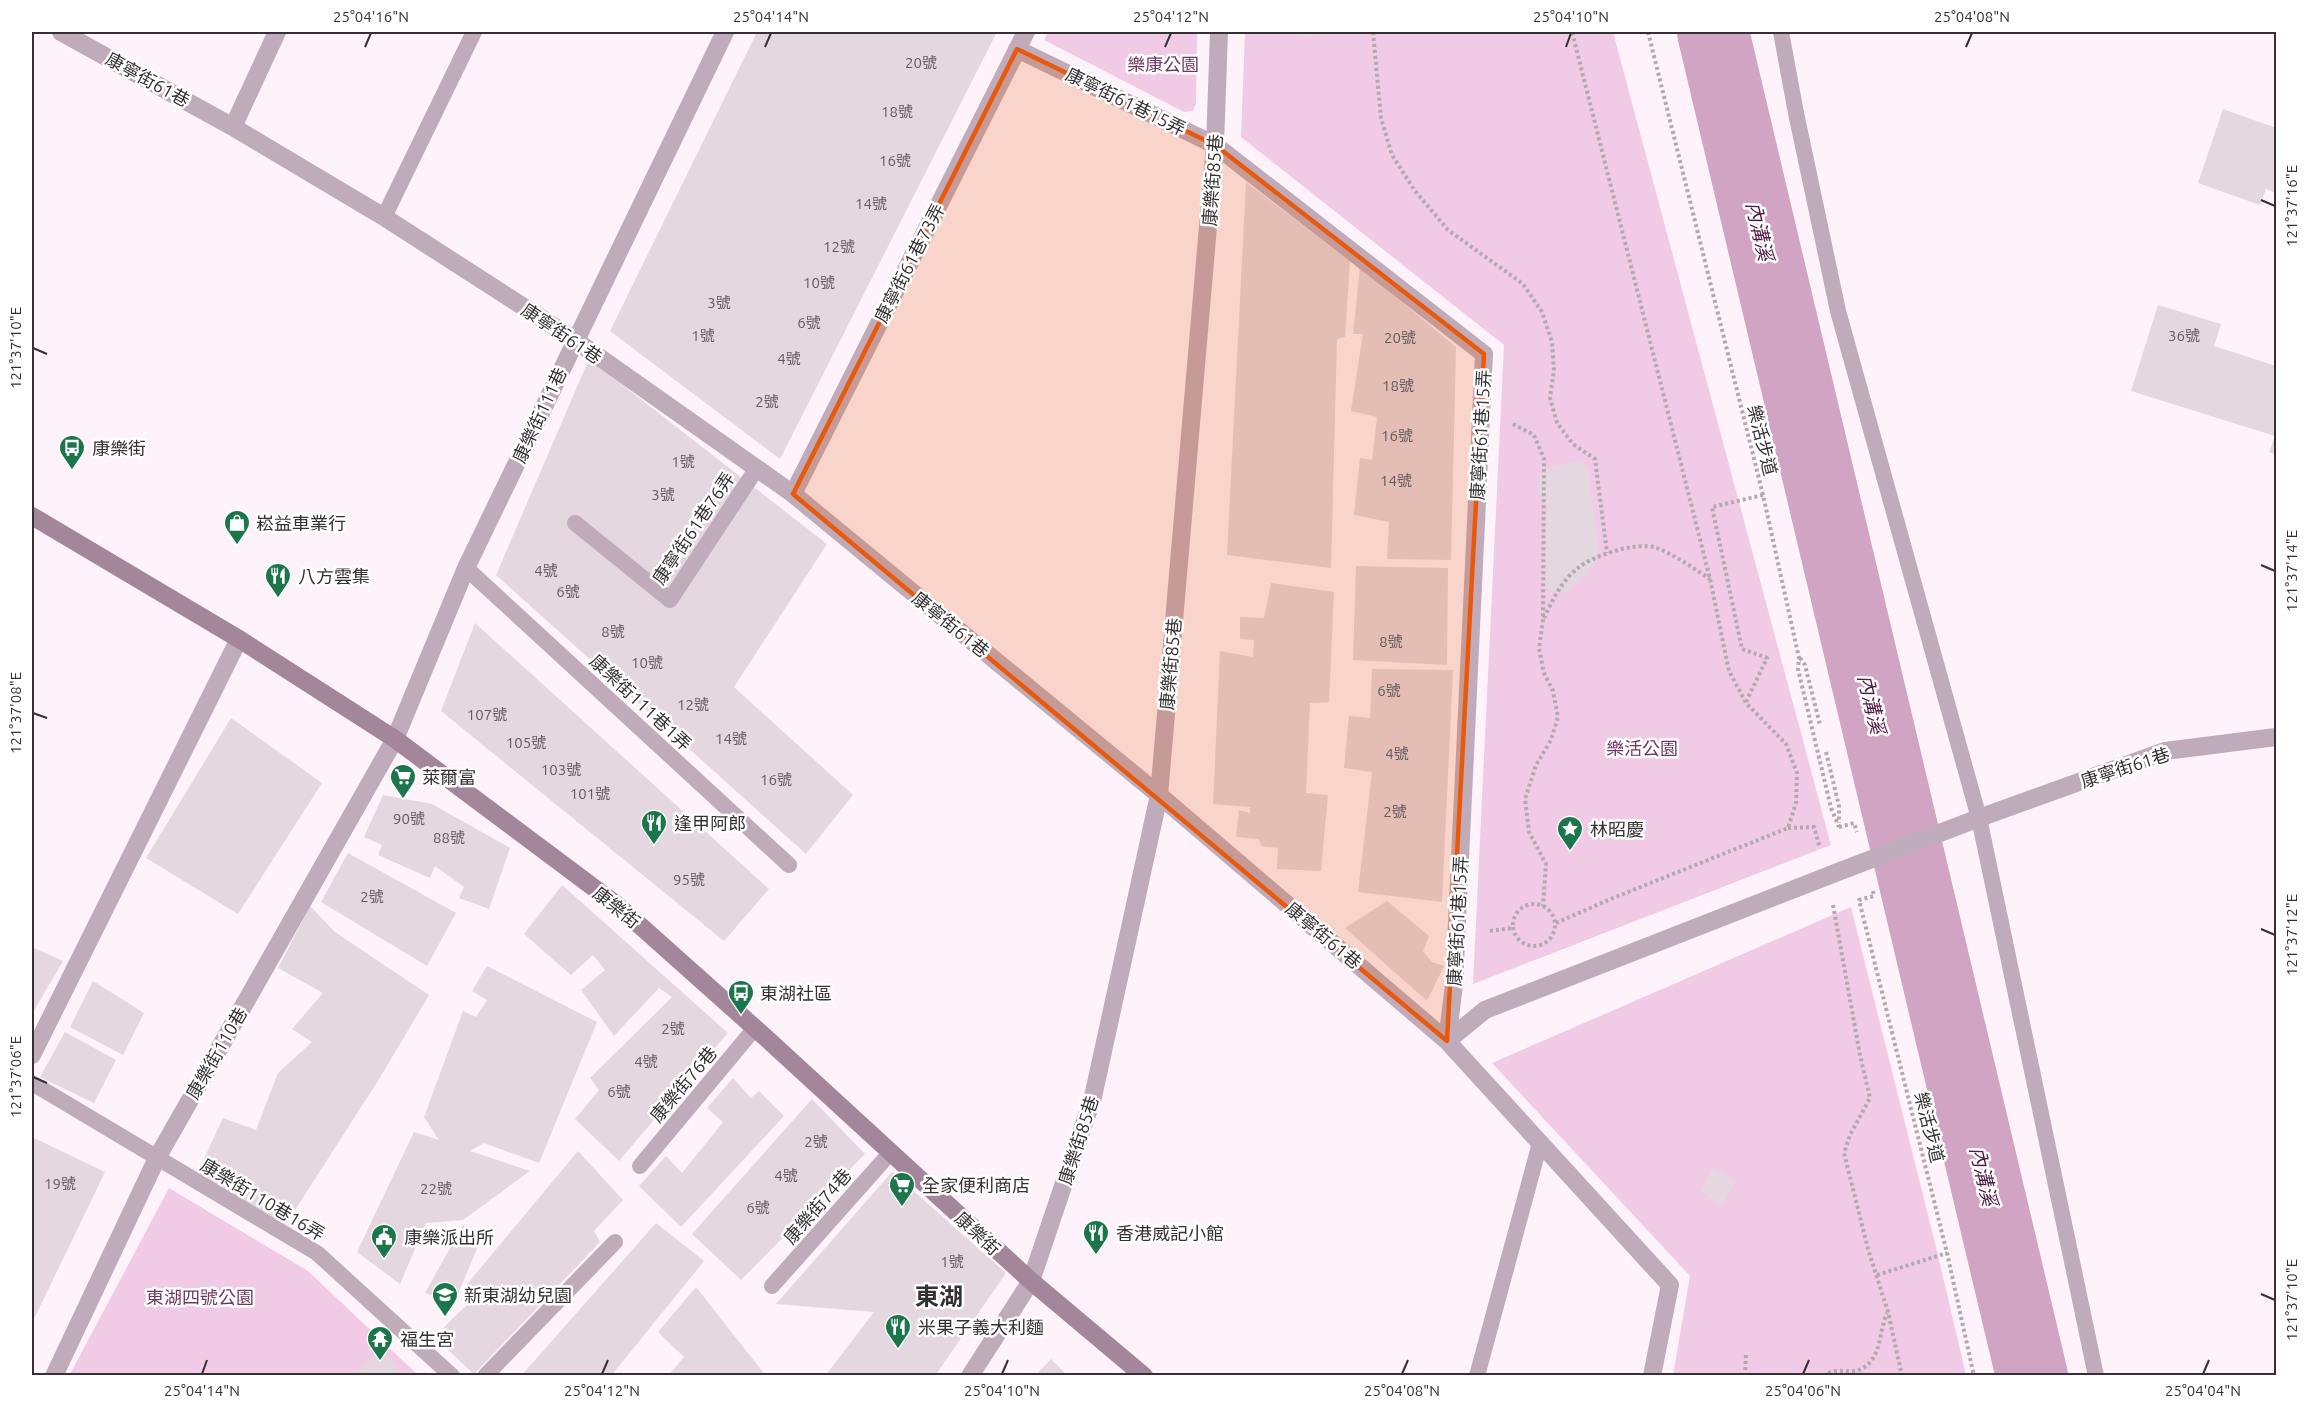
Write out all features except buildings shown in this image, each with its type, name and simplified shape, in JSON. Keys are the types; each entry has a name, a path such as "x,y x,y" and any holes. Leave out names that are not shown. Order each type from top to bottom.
{"street":[{"path":"233,127 278,32"},
{"name":"康樂街111巷","path":"394,739 466,568 725,32"},
{"name":"康寧街61巷73弄","path":"793,494 1026,32"},
{"name":"康樂街85巷","path":"970,1376 1031,1281 1093,1097 1159,795 1215,145 1219,32"},
{"name":"康寧街61巷","path":"68,33 384,217 575,340 793,494 1159,795 1447,1041 1670,1284 1652,1376"},
{"name":"康寧街61巷15弄","path":"1017,49 1215,145 1484,354 1454,985 1447,1041"},
{"name":"康樂街","path":"32,516 239,639 394,739 617,905 1031,1281 1144,1376"},
{"path":"32,1055 239,639"},
{"name":"康寧街61巷","path":"1447,1041 1485,1010 1835,872 1979,818 2165,751 2277,737"},
{"name":"康樂街110巷","path":"54,1376 157,1158 394,739"}],"lane":[{"path":"384,217 474,32"},
{"path":"1781,32 1838,311 1979,818 2096,1376"},
{"name":"康寧街61巷76弄","path":"575,523 670,600 757,468"},
{"name":"康樂街111巷1弄","path":"466,568 789,865"},
{"name":"康樂街76巷","path":"640,1166 755,1028"},
{"name":"康樂街110巷16弄","path":"32,1083 317,1253 452,1376"},
{"path":"1477,1376 1540,1143"},
{"name":"康樂街74巷","path":"772,1286 891,1152"},
{"path":"485,1376 615,1242"}],"path":[{"path":"1373,32 1381,118 1392,155 1415,192 1448,231 1523,284 1542,312 1552,342 1554,370 1550,398 1557,423 1573,444 1595,459 1607,553"},
{"path":"1572,32 1710,579 1729,671 1746,703 1786,744 1797,773 1796,803 1788,828"},
{"name":"樂活步道","path":"1648,32 1763,495 1799,658 1798,669 1831,808 1839,827"},
{"path":"1513,424 1534,435 1544,459 1543,620 1539,649 1544,673 1553,691 1558,717 1551,740 1536,765 1525,799 1529,832 1546,864 1543,906"},
{"path":"1746,703 1767,658 1742,649 1712,507 1763,495"},
{"path":"1543,620 1553,597 1577,568 1607,553 1630,547 1655,547 1710,579"},
{"path":"1799,658 1805,665 1820,725"},
{"path":"1826,753 1839,806 1839,827 1854,823 1858,836"},
{"path":"1556,923 1788,828 1814,827 1835,872 1860,1056 1870,1098 1850,1135 1844,1153 1888,1312 1902,1376"},
{"name":"樂活步道","path":"1874,896 1859,900 1947,1253 1974,1376"},
{"path":"1533,904 1543,906 1552,913 1556,923 1554,934 1546,943 1536,946 1525,945 1517,938 1513,927 1515,916 1522,908 1533,904"},
{"path":"1490,931 1513,927"},
{"path":"1877,1275 1947,1253"},
{"path":"1823,1376 1834,1371 1858,1371 1871,1362 1879,1347 1884,1320 1888,1312"},
{"path":"1745,1376 1746,1353"}],"highlighted area":[{"path":"1017,49 1215,145 1484,354 1447,1041 793,494"}],"green space":[{"name":"樂康公園","path":"1048,32 1197,32 1196,104 1193,111 1184,112 1044,40"},
{"name":"樂活公園","path":"1245,32 1613,32 1831,845 1473,984 1504,345 1241,137"},
{"path":"1851,907 1966,1375 1673,1375 1690,1276 1492,1063"},
{"name":"東湖四號公園","path":"169,1188 308,1271 418,1375 69,1376"}],"waterway":[{"name":"內溝溪","path":"1713,32 2032,1376"}],"place":[{"name":"康樂街","path":"72,471"},
{"name":"崧益車業行","path":"237,546"},
{"name":"八方雲集","path":"278,599"},
{"name":"萊爾富","path":"403,800"},
{"name":"逢甲阿郎","path":"654,846"},
{"name":"林昭慶","path":"1570,852"},
{"name":"東湖社區","path":"741,1016"},
{"name":"全家便利商店","path":"902,1208"},
{"name":"香港威記小館","path":"1096,1256"},
{"name":"康樂派出所","path":"384,1260"},
{"name":"新東湖幼兒園","path":"445,1318"},
{"name":"米果子義大利麵","path":"898,1350"},
{"name":"福生宮","path":"380,1362"}],"district":[{"name":"東湖","path":"939,1296"}]}
